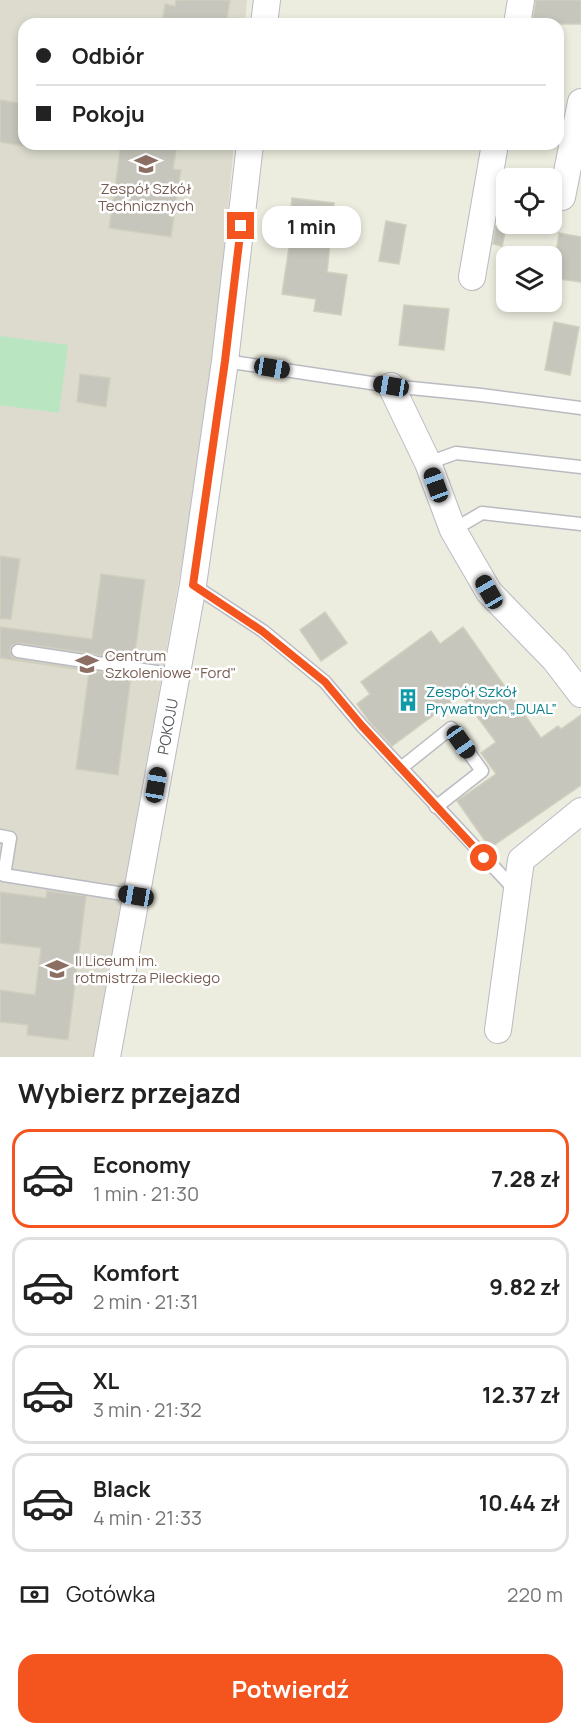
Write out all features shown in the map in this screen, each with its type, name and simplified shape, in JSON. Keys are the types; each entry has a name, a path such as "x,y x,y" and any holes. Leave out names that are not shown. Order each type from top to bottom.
{"street":[{"path":"265,18 267,0"},
{"path":"518,18 521,0"},
{"path":"562,197 581,102"},
{"name":"POKOJU","path":"107,1057 193,585 225,361 249,150"},
{"path":"471,278 494,150"},
{"path":"391,386 428,463 453,530 489,592 555,660 581,694"},
{"path":"498,1030 521,860 581,811"}],"lane":[{"path":"225,361 391,386 581,408"},
{"path":"428,463 456,453 581,466"},
{"path":"453,530 482,513 581,524"},
{"path":"193,585 262,631 325,682 400,768 517,892"},
{"path":"18,651 176,675"},
{"path":"400,768 451,728 482,771 436,807"},
{"path":"0,836 10,838 4,876 136,896"}],"shaded area":[{"path":"0,0 247,0 246,18 18,18 18,150 233,150 209,412 94,1057 0,1057"}],"green space":[{"path":"0,336 68,345 59,413 0,405"}],"building":[{"path":"176,0 230,0 227,18 163,18 165,4 175,6"},
{"path":"536,0 581,0 581,24 564,24 564,18 533,18"},
{"path":"0,100 18,103 18,145 0,142"},
{"name":"Zespół Szkół Technicznych","path":"120,150 176,150 173,169 181,170 171,237 109,228"},
{"path":"292,198 334,203 327,272 347,275 341,315 314,311 316,299 282,294 290,241 288,240"},
{"path":"386,221 406,225 399,264 379,261"},
{"path":"496,226 496,234 505,234 502,246 493,244"},
{"path":"559,234 581,237 581,282 562,279 562,246 557,246"},
{"path":"404,305 449,309 444,350 399,345"},
{"path":"554,322 579,327 570,375 545,370"},
{"path":"80,374 110,378 106,407 77,402"},
{"path":"0,556 20,559 11,619 0,619"},
{"name":"Centrum Szkoleniowe \"Ford\"","path":"101,574 145,580 134,660 19,643 12,645 10,650 12,657 17,659 131,677 118,775 76,769 89,671 0,658 0,627 92,639"},
{"path":"325,612 347,643 321,661 300,630"},
{"path":"463,627 541,738 558,726 561,729 581,715 581,785 490,848 457,801 496,774 481,753 496,742 461,695 392,746 357,704 370,694 361,682 431,631 440,644"},
{"name":"II Liceum im. rotmistrza Pileckiego","path":"47,891 86,896 68,1040 27,1035 28,1025 0,1022 0,990 35,995 41,948 0,943 0,892 46,898"}],"place":[{"name":"Zespół Szkół Technicznych","path":"146,164"},
{"name":"Centrum Szkoleniowe \"Ford\"","path":"87,664"},
{"name":"Zespół Szkół Prywatnych „DUAL”","path":"408,700"},
{"name":"II Liceum im. rotmistrza Pileckiego","path":"57,969"}],"route":[{"path":"241,226 225,361 193,585 262,631 325,682 362,726 484,858"}]}
